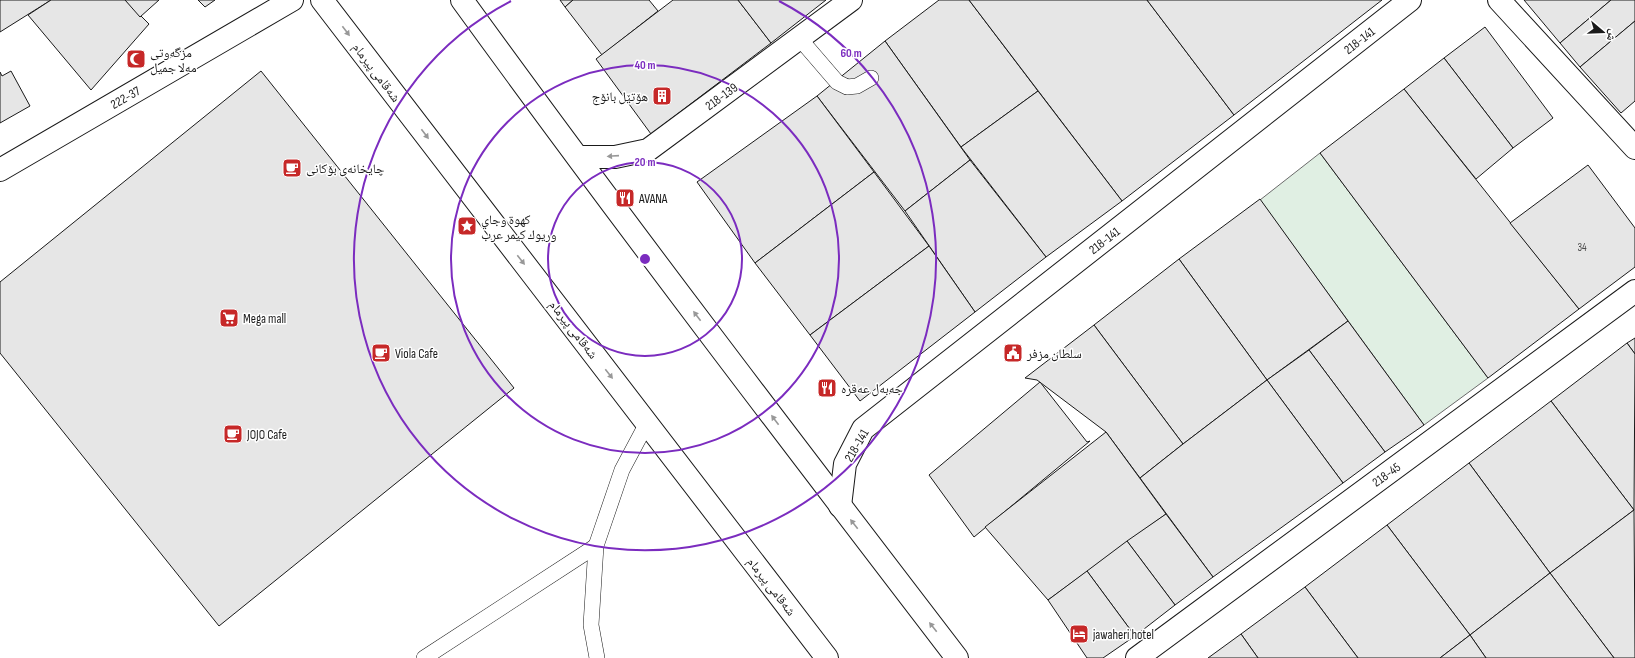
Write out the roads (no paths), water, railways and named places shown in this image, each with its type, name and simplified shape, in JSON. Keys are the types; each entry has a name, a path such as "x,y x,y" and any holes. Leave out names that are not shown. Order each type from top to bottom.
{"main road":[{"name":"222-37","path":"0,170 292,0"},
{"name":"شەقامی پیرمام","path":"322,0 827,658"},
{"path":"462,0 840,506 956,658"},
{"name":"218-139","path":"578,157 615,157 648,150 851,0"},
{"name":"218-141","path":"840,506 845,464 863,429 1410,0"},
{"path":"1499,0 1632,139"},
{"name":"218-45","path":"1137,658 1635,291"}],"lane":[{"path":"800,39 837,82 847,87 857,86 871,78"},
{"path":"597,658 591,625 596,546 622,470 646,423"},
{"path":"424,658 596,546"}],"place":[{"name":"مزگەوتی مەلا جمیل","path":"136,59"},
{"name":"هۆتێل بانۆج","path":"662,96"},
{"name":"چایخانەی بۆکانی","path":"292,168"},
{"name":"AVANA","path":"625,198"},
{"name":"كهوة وجاي وريوك كيمر عرب","path":"467,226"},
{"name":"Mega mall","path":"229,318"},
{"name":"Viola Cafe","path":"381,353"},
{"name":"سلطان مزفر","path":"1013,353"},
{"name":"جەبەل عەقرە","path":"827,388"},
{"name":"JOJO Cafe","path":"233,434"},
{"name":"jawaheri hotel","path":"1079,634"}]}
